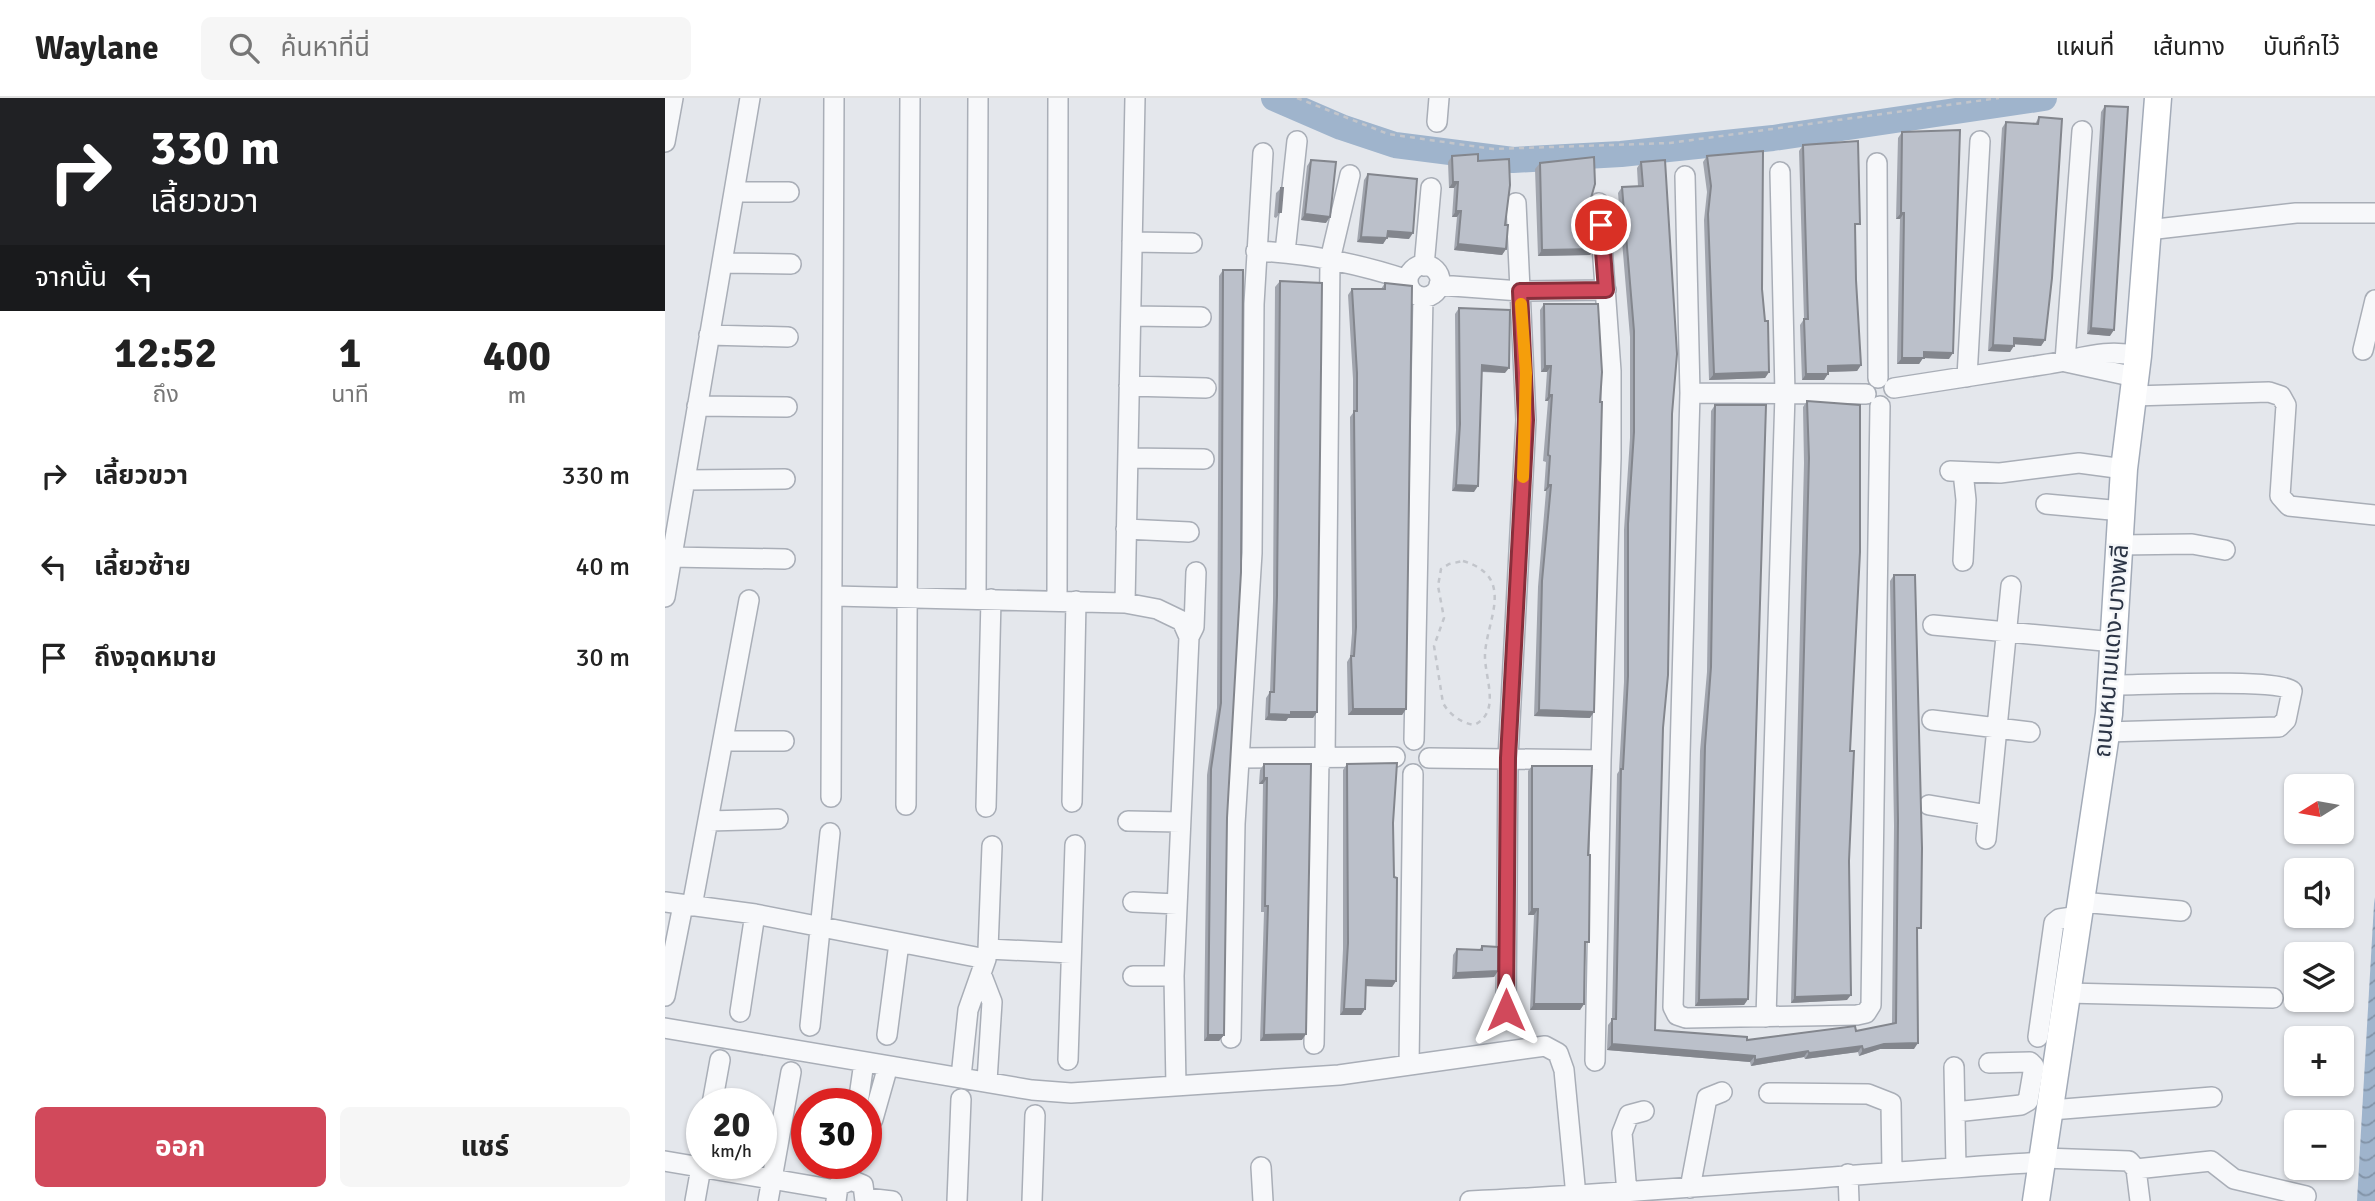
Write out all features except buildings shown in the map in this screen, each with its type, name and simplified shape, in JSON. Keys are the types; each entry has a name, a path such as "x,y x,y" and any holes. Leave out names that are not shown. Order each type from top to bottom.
{"main road":[{"name":"ถนนหนามแดง-บางพลี","path":"2036,1201 2106,732 2124,469 2135,376 2157,104"}],"street":[{"path":"665,142 673,98"},
{"path":"665,597 671,557 673,511 685,480 750,98"},
{"path":"831,797 834,596 834,98"},
{"path":"907,805 910,98"},
{"path":"978,98 986,807"},
{"path":"1058,98 1072,802"},
{"path":"1125,603 1135,98"},
{"path":"1437,122 1439,98"},
{"path":"2065,361 2082,131"},
{"path":"1285,252 1297,141"},
{"path":"1967,377 1980,141"},
{"path":"1231,1038 1235,824 1252,553 1256,251 1263,153"},
{"path":"1877,163 1886,383"},
{"path":"1766,1017 1785,394 1780,172"},
{"path":"1314,1044 1322,759 1330,260 1350,175"},
{"path":"1685,176 1690,393 1673,1007 1677,1015 1686,1018 1857,1015 1866,1013 1871,1005 1873,400 1868,385 1967,377 2065,361 2135,376 2269,392 2281,396 2286,405 2280,496 2289,506 2375,515"},
{"path":"1423,265 1431,188"},
{"path":"734,192 789,191"},
{"path":"1506,1010 1508,758 1526,420 1516,203"},
{"path":"1595,1062 1611,458 1606,290 1599,203"},
{"path":"2148,230 2296,213 2375,213"},
{"path":"1132,242 1192,243"},
{"path":"1256,251 1285,252 1373,268 1408,280"},
{"path":"722,262 791,264"},
{"path":"1423,265 1412,272 1408,280 1411,290 1423,297"},
{"path":"1423,265 1436,271 1439,285 1436,292 1423,297"},
{"path":"1439,285 1520,291 1606,290"},
{"path":"1414,740 1423,297"},
{"path":"2363,350 2375,300"},
{"path":"1131,316 1201,317"},
{"path":"709,335 788,337"},
{"path":"1129,386 1206,388"},
{"path":"1690,393 1785,394 1873,400"},
{"path":"697,406 787,407"},
{"path":"1128,458 1204,459"},
{"path":"1963,561 1966,500 1956,472 2000,473 2079,463 2124,469"},
{"path":"685,480 785,479"},
{"path":"2046,504 2122,511"},
{"path":"1126,529 1189,531"},
{"path":"2120,545 2192,544 2225,550"},
{"path":"671,557 785,559"},
{"path":"1176,1086 1174,976 1189,637 1194,627 1196,572"},
{"path":"1986,839 2011,586"},
{"path":"834,596 1125,603 1176,615 1189,637"},
{"path":"665,996 680,904 709,821 748,600"},
{"path":"1933,625 2113,642"},
{"path":"2106,732 2276,727 2285,723 2291,696 2288,687 2276,684 2111,685"},
{"path":"1931,720 2030,732"},
{"path":"1414,740 1426,747 1429,758 1425,768 1413,774 1400,769 1395,757 1402,743 1414,740"},
{"path":"723,741 784,741"},
{"path":"1240,758 1395,757"},
{"path":"1429,758 1601,760"},
{"path":"1409,1065 1413,774"},
{"path":"1929,805 1988,815"},
{"path":"709,821 778,819"},
{"path":"1128,821 1180,822"},
{"path":"810,1026 830,833"},
{"path":"1068,1060 1075,845"},
{"path":"987,1082 992,1009 985,962 992,846"},
{"path":"1133,902 1177,904"},
{"path":"680,904 822,926 985,962 1071,953"},
{"path":"2038,1037 2054,923 2080,909 2181,911"},
{"path":"740,1012 755,914"},
{"path":"887,1035 899,943"},
{"path":"961,1077 968,1010 985,962"},
{"path":"1133,975 1174,976"},
{"path":"2067,993 2273,998"},
{"path":"665,1028 987,1082 1071,1093 1283,1080 1545,1046 1558,1054 1564,1069 1568,1198"},
{"path":"715,1088 720,1060"},
{"path":"860,1088 864,1062"},
{"path":"1955,1112 2021,1105 2028,1101 2034,1066 2030,1062 1989,1063"},
{"path":"882,1088 888,1066"},
{"path":"1954,1068 1956,1167"},
{"path":"777,1151 791,1072"},
{"path":"1690,1188 1702,1112 1707,1098 1722,1092"},
{"path":"1769,1093 1868,1094 1891,1103 1892,1171"},
{"path":"2051,1110 2212,1097"},
{"path":"957,1201 961,1099"},
{"path":"1627,1193 1622,1133 1629,1115 1644,1111"},
{"path":"1032,1201 1035,1115"},
{"path":"1470,1201 1568,1198 2043,1160 2129,1161 2136,1169 2140,1201"},
{"path":"665,1161 686,1163"},
{"path":"2136,1169 2211,1161 2234,1179 2306,1196"},
{"path":"1261,1167 1263,1201"},
{"path":"1848,1174 1849,1201"},
{"path":"695,1201 699,1179"},
{"path":"768,1201 772,1179 863,1185 875,1200 892,1201"}],"path":[{"path":"1297,98 1388,134 1493,149 1670,144 1999,98"},
{"path":"1463,561 1479,567 1486,574 1496,603 1485,657 1490,701 1485,716 1474,725 1466,724 1447,711 1443,704 1434,646 1444,618 1438,586 1441,569 1463,561"}],"water":[{"path":"2375,897 2375,1201 2357,1201 2374,904"}],"waterway":[{"path":"1274,98 1341,127 1395,145 1513,160 1621,154 1773,138 2044,98"}],"slow traffic":[{"path":"1521,304 1526,373 1523,477"}],"route":[{"path":"1506,1010 1508,758 1526,420 1526,373 1520,291 1606,290 1601,225"}]}
